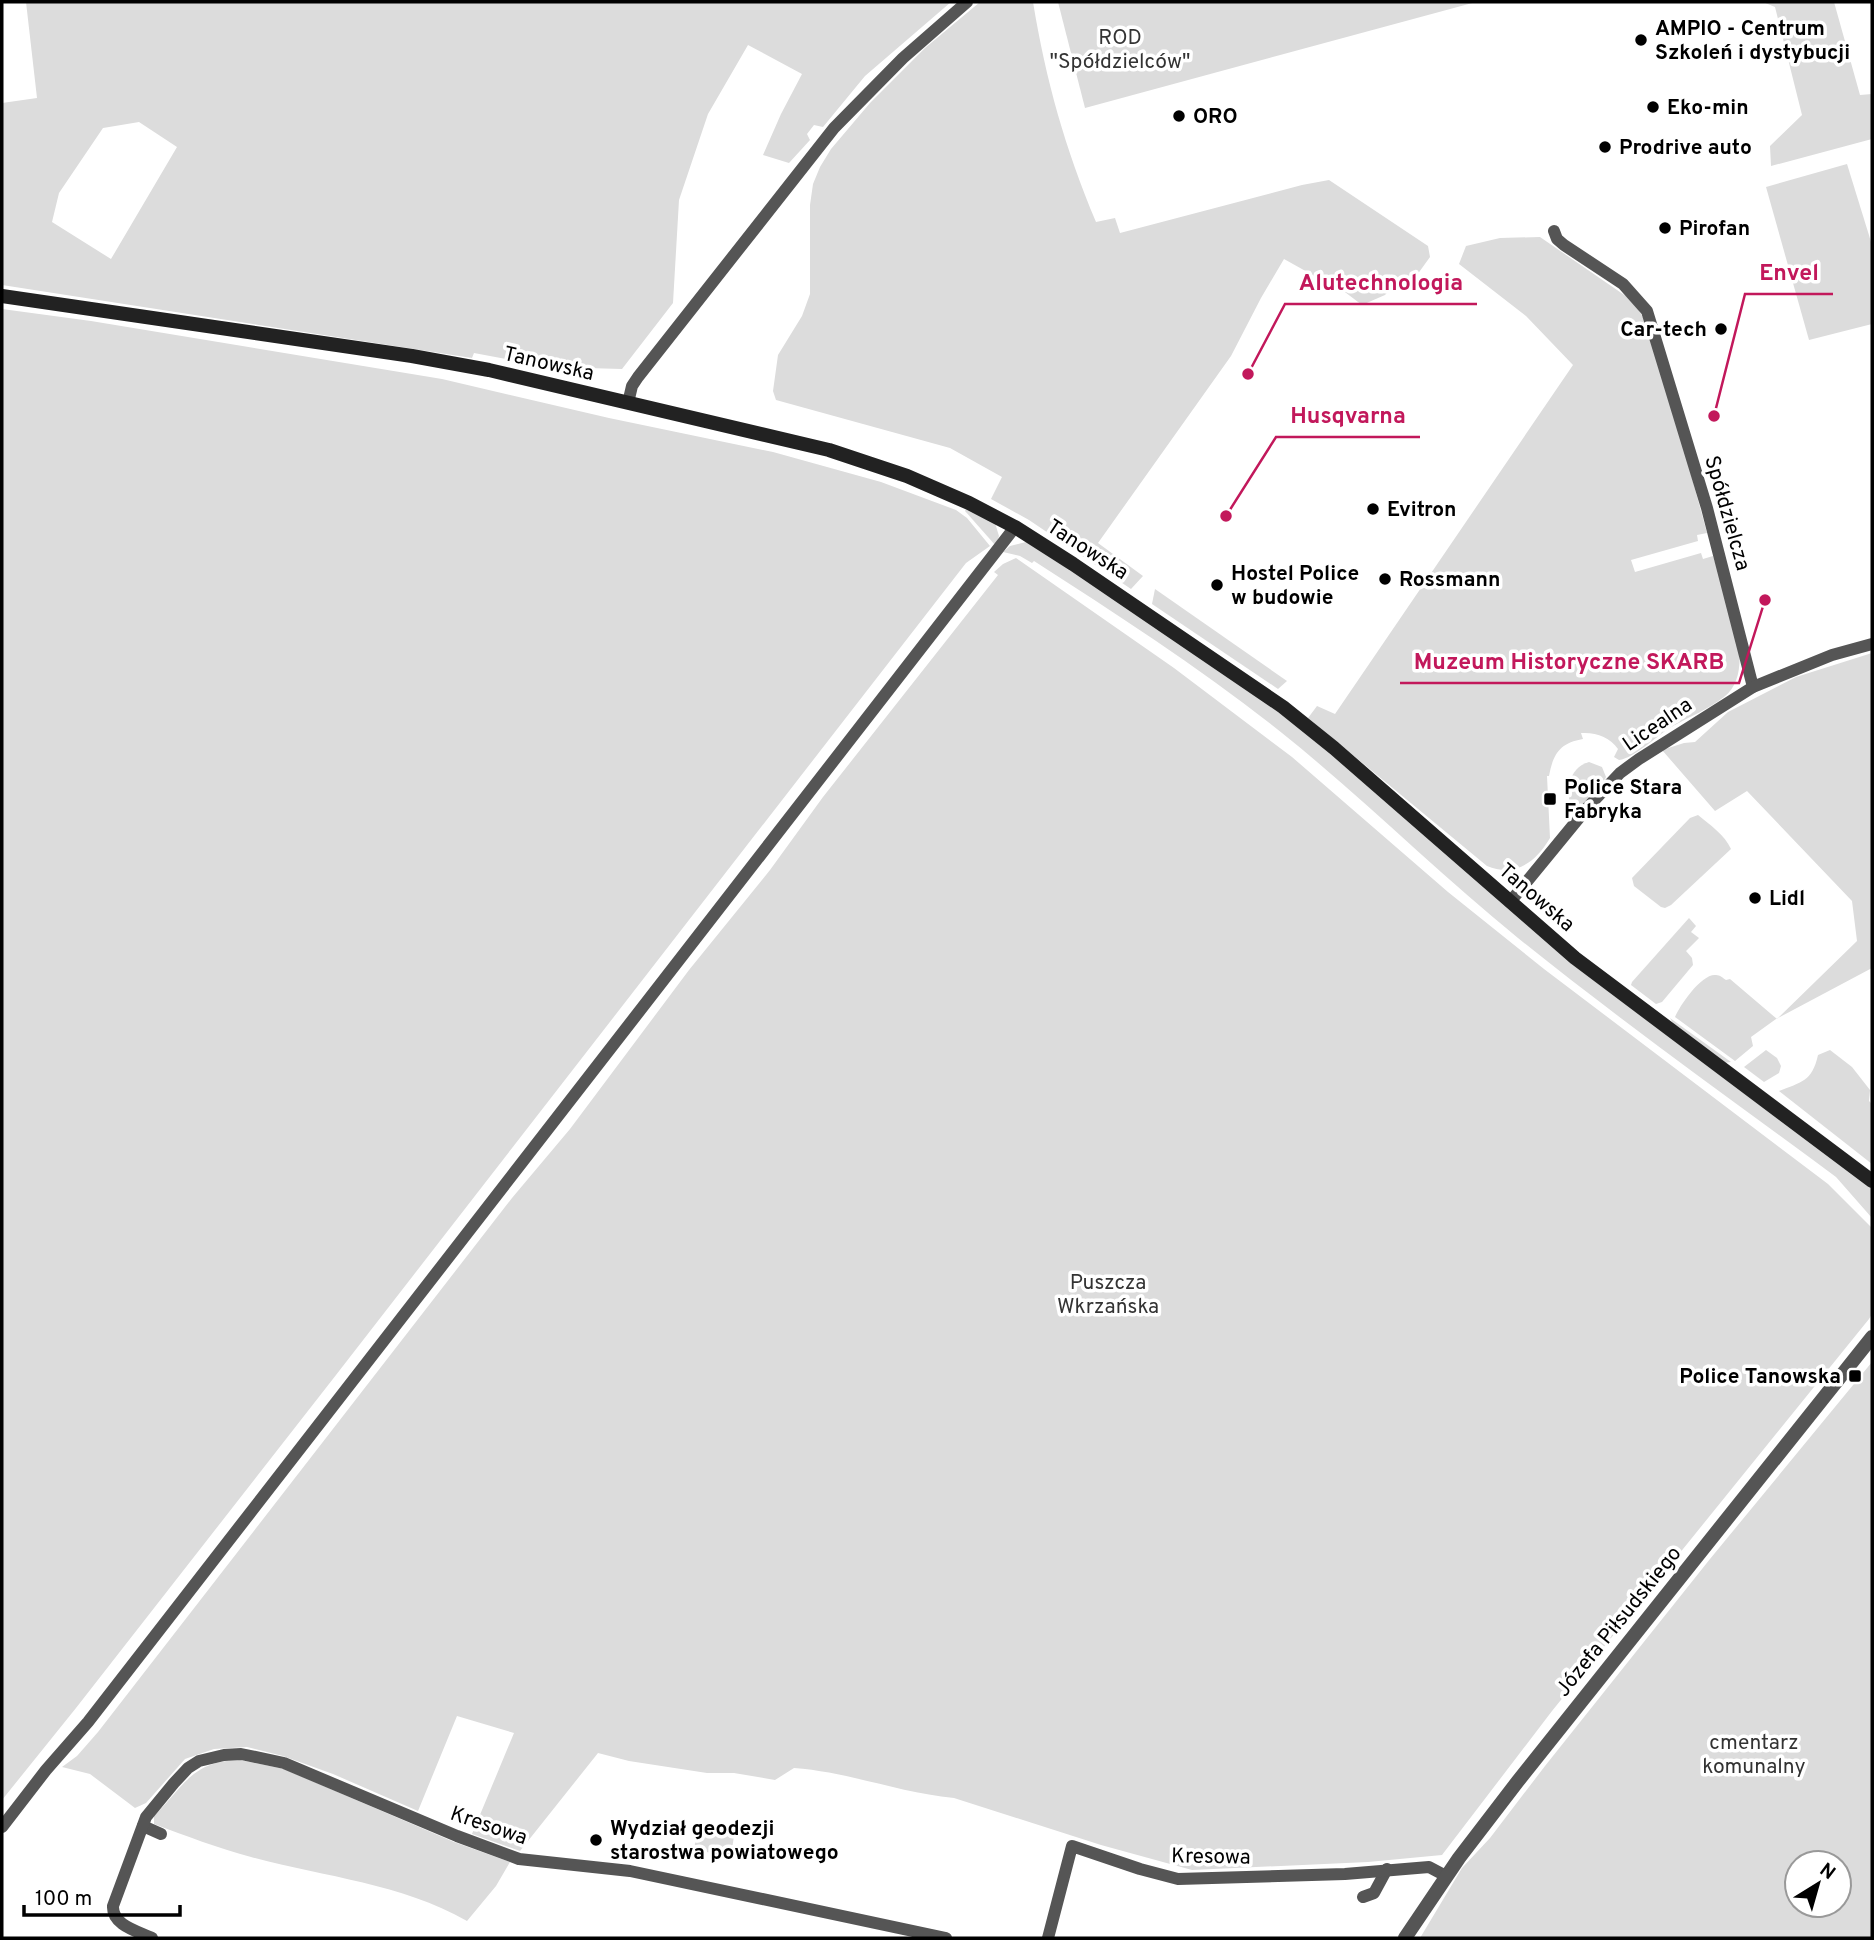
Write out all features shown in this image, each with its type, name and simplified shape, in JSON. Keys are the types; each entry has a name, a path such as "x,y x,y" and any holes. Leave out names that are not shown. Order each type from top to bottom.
{"main road":[{"name":"Tanowska","path":"2,296 412,356 489,370 806,444 865,461 944,491 1016,527 1283,707 1335,748 1510,902 1625,996 1872,1181"}],"street":[{"path":"628,402 632,386 638,377 830,133 897,64 967,2"},
{"name":"Spółdzielcza","path":"1554,231 1563,245 1623,284 1647,311 1707,508 1753,687"},
{"path":"2,1827 94,1714 1016,527"},
{"name":"Licealna","path":"1510,902 1588,807 1620,773 1653,748 1753,687 1832,655 1872,644"},
{"name":"Józefa Piłsudskiego","path":"1405,1938 1446,1876 1518,1781 1872,1337"},
{"name":"Kresowa","path":"152,1938 117,1921 113,1913 113,1906 146,1817 188,1768 209,1757 241,1754 285,1763 457,1836 519,1859 630,1871 946,1938"},
{"path":"143,1826 161,1834"},
{"name":"Kresowa","path":"1048,1938 1072,1846 1178,1879 1345,1874 1429,1867 1446,1876"},
{"path":"1363,1897 1374,1893 1387,1869"}],"green space":[{"path":"26,2 951,2 865,76 823,127 814,125 807,134 810,140 789,163 763,155 802,74 748,45 708,114 679,200 673,303 622,369 550,367 474,353 472,358 2,285 2,103 37,98","holes":["139,122 177,147 111,259 52,222 59,193 103,128"]},
{"path":"980,2 1033,2 1058,114 1096,222 1115,218 1120,233 1329,180 1428,246 1430,257 1417,275 1396,283 1385,295 1362,305 1333,283 1318,278 1284,259 1231,356 1098,543 1143,576 1131,589 1029,520 991,499 1002,477 950,448 776,400 773,391 778,355 802,316 810,294 810,205 813,184 820,167 831,149 870,103 925,48"},
{"name":"ROD \"Spółdzielców\"","path":"1058,2 1476,2 1085,108"},
{"path":"1763,2 1834,2 1860,95 1872,94 1872,139 1771,166 1770,146 1802,115 1775,7"},
{"path":"1847,164 1872,245 1872,324 1809,340 1766,187"},
{"path":"1540,237 1633,301 1652,332 1707,533 1697,535 1698,541 1631,560 1635,572 1701,553 1703,559 1713,556 1736,630 1739,668 1734,684 1724,697 1625,758 1619,760 1614,757 1618,749 1615,745 1607,738 1592,733 1581,733 1583,739 1558,751 1547,776 1550,838 1531,861 1516,869 1507,870 1487,866 1308,718 1317,706 1335,714 1573,365 1526,316 1459,264 1466,246 1500,238"},
{"path":"2,309 91,321 442,379 609,418 773,452 881,482 956,510 967,518 990,546 966,563 336,1375 2,1800"},
{"path":"967,507 995,523 999,536 996,546 965,511"},
{"path":"1026,542 1292,719 1409,819 1872,1188 1872,1218 1836,1177 1518,938 1312,758 1222,687 1034,561 1032,563 1020,556 1003,552 1010,546"},
{"name":"Puszcza Wkrzańska","path":"1016,558 1174,668 1292,757 1448,892 1544,969 1828,1184 1872,1228 1872,1314 1869,1319 1552,1711 1442,1855 1368,1862 1192,1870 1101,1845 954,1798 835,1774 794,1768 775,1780 734,1773 707,1773 629,1761 598,1753 520,1851 472,1834 514,1733 457,1716 418,1811 333,1774 283,1756 247,1747 214,1749 185,1759 146,1803 135,1808 90,1774 62,1767 77,1756 98,1732 512,1198 570,1129 689,970 770,870 823,797 998,575 994,572"},
{"path":"1155,589 1287,681 1278,689 1152,604"},
{"path":"1872,653 1872,968 1778,1018 1857,941 1852,901 1747,791 1715,811 1662,750 1695,742 1728,712 1796,677"},
{"path":"1589,762 1602,767 1606,777 1602,785 1575,812 1570,803 1570,782 1576,769"},
{"path":"1698,815 1721,834 1731,849 1671,905 1661,907 1634,886 1632,878 1690,818"},
{"path":"1689,918 1696,926 1691,932 1699,938 1686,951 1692,958 1693,965 1662,1002 1656,1004 1631,985 1632,982"},
{"path":"1716,975 1730,979 1777,1019 1751,1037 1753,1046 1735,1061 1675,1017 1698,984"},
{"path":"1670,1018 1731,1062 1724,1063 1674,1025"},
{"path":"1766,1050 1777,1058 1781,1066 1779,1073 1764,1082 1744,1067"},
{"path":"1830,1050 1852,1067 1870,1090 1872,1164 1779,1091 1809,1076 1818,1055"},
{"name":"cmentarz komunalny","path":"1872,1362 1872,1938 1420,1938 1462,1868 1490,1838 1545,1766"},
{"path":"240,1760 284,1769 454,1842 510,1862 496,1886 467,1921 441,1908 388,1889 251,1857 154,1824 154,1816 182,1785 200,1770 224,1761"},
{"path":"697,1830 734,1836 731,1856 694,1850"}],"place":[{"name":"AMPIO - Centrum Szkoleń i dystybucji","path":"1641,40"},
{"name":"Eko-min","path":"1653,107"},
{"name":"ORO","path":"1179,116"},
{"name":"Prodrive auto","path":"1605,147"},
{"name":"Pirofan","path":"1665,228"},
{"name":"Car-tech","path":"1721,329"},
{"name":"Alutechnologia","path":"1248,374"},
{"name":"Envel","path":"1714,416"},
{"name":"Evitron","path":"1373,509"},
{"name":"Husqvarna","path":"1226,516"},
{"name":"Rossmann","path":"1385,579"},
{"name":"Hostel Police w budowie","path":"1217,585"},
{"name":"Muzeum Historyczne SKARB","path":"1765,600"},
{"name":"Police Stara Fabryka","path":"1550,799"},
{"name":"Lidl","path":"1755,898"},
{"name":"Police Tanowska","path":"1855,1376"},
{"name":"Wydział geodezji starostwa powiatowego","path":"596,1840"}]}
